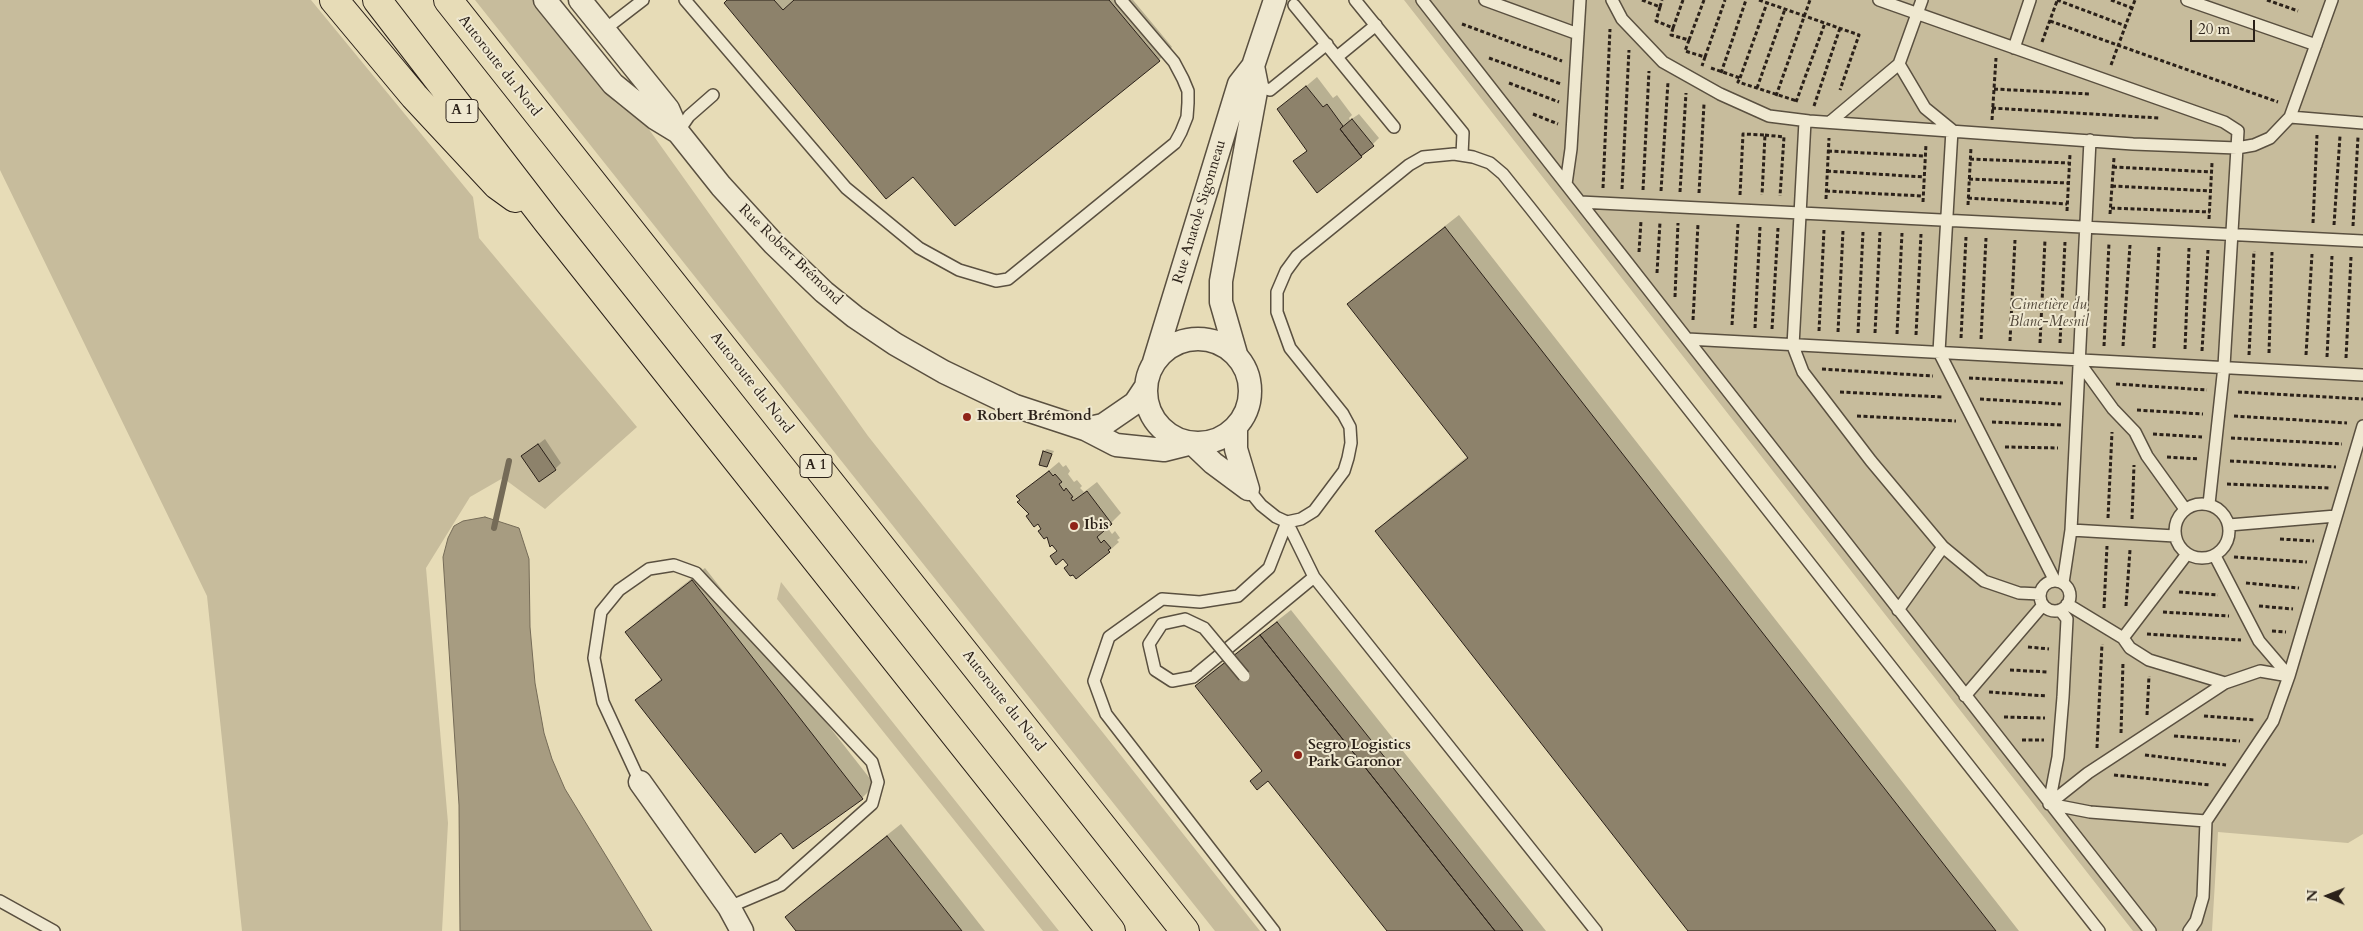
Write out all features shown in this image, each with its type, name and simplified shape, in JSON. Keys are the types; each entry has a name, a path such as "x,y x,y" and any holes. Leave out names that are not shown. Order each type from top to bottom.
{"highway":[{"path":"334,0 414,96 497,185 547,221"},
{"name":"A 1","path":"377,0 547,221 1111,931"},
{"name":"Autoroute du Nord","path":"448,0 1185,931"}],"street":[{"name":"Rue Robert Brémond","path":"545,0 614,84 655,118 678,132"},
{"name":"Rue Robert Brémond","path":"580,0 668,109 678,132 721,186 774,244 824,292 855,317 894,344 1015,406 1086,429 1116,445 1164,450 1192,443"},
{"name":"Rue Anatole Sigonneau","path":"1236,354 1221,302 1221,282 1255,76 1285,3"},
{"path":"584,49 604,30"},
{"name":"Rue Anatole Sigonneau","path":"1154,362 1239,84 1255,76"},
{"path":"1193,338 1209,339 1223,345 1236,354 1245,367 1250,383 1247,406 1236,427 1224,436 1208,442 1192,443 1177,439 1164,431 1153,419 1147,404 1145,388 1154,362 1164,351 1177,342 1193,338"},
{"path":"1086,429 1103,425 1134,403 1145,388"},
{"path":"1236,427 1236,449 1248,490"},
{"path":"1192,443 1248,490"},
{"path":"640,782 729,907 742,931"}],"lane":[{"path":"604,30 643,0"},
{"path":"685,0 846,188 918,248 959,270 984,280 996,281 1008,279 1024,267 1175,143 1181,132 1187,117 1188,103 1188,91 1183,79 1174,62 1122,0"},
{"path":"1355,0 1463,133 1462,155"},
{"path":"1422,0 1898,610 1967,694 1999,740 2150,931"},
{"path":"1485,0 1578,34"},
{"path":"1566,184 1574,108 1580,0"},
{"path":"1612,0 1622,19 1669,65 1714,91 1769,116 1807,121 2070,139 2238,148 2254,145 2270,138 2292,112 2332,0"},
{"path":"1879,0 2224,122 2238,130 2224,366 2209,504"},
{"path":"1830,122 1899,64 1922,0"},
{"path":"2014,48 2030,0"},
{"path":"2187,0 2316,45"},
{"path":"1285,3 1327,44 1394,127"},
{"path":"1337,57 1376,25"},
{"path":"1255,76 1270,90 1327,44"},
{"path":"1899,64 1924,108 1952,130"},
{"path":"678,132 689,116 713,95"},
{"path":"2292,112 2363,123"},
{"path":"1807,121 1793,346 1803,372 1871,462 1943,547 1984,581 2041,600 2051,610 2064,607 2125,635 2130,648 2149,660 2224,682"},
{"path":"1952,130 1939,352 2059,582 2068,589 2070,596 2064,607 2067,619 2063,696 2059,740 2049,804"},
{"path":"2059,582 2072,530 2090,140"},
{"path":"1248,490 1261,505 1276,517 1288,522 1301,519 1314,511 1344,471 1351,443 1350,427 1343,414 1290,348 1282,330 1278,312 1277,292 1286,271 1297,256 1409,165 1423,157 1438,154 1462,155 1490,163 1503,174 2099,931"},
{"path":"1580,202 2363,241"},
{"path":"1687,339 1793,346 1960,353 2079,362 2224,366 2363,375"},
{"path":"2079,362 2113,409 2135,432 2147,456 2185,509"},
{"path":"2189,931 2196,921 2203,897 2206,822 2273,722 2289,676 2363,426"},
{"path":"2196,503 2209,504 2222,511 2230,525 2228,543 2215,556 2201,559 2187,554 2179,546 2175,536 2176,521 2185,509 2196,503"},
{"path":"2230,525 2336,516"},
{"path":"1288,522 1314,577 1596,931"},
{"path":"1274,931 1106,714 1094,680 1109,638 1162,599 1200,602 1238,596 1269,568 1288,522"},
{"path":"2072,530 2175,536"},
{"path":"1898,610 1943,547"},
{"path":"2125,635 2187,554"},
{"path":"2215,556 2259,641 2289,676"},
{"path":"640,782 603,702 594,658 601,612 619,590 648,568 674,565 696,573 872,762 878,782 872,804 781,885 729,907"},
{"path":"1244,676 1204,628 1185,619 1162,624 1149,644 1155,670 1172,681 1193,677 1314,577"},
{"path":"1967,694 2008,646 2041,600 2042,587 2048,582 2059,582"},
{"path":"2049,804 2088,772 2224,682 2260,671 2289,676"},
{"path":"2049,804 2090,812 2206,822"},
{"path":"0,901 54,931"}],"path":[{"path":"1642,0 1660,7"},
{"path":"1662,0 1656,21 1673,28"},
{"path":"1683,0 1671,35 1689,40"},
{"path":"1704,0 1685,51 1704,57"},
{"path":"1725,0 1702,66 1740,78"},
{"path":"1714,91 1746,0"},
{"path":"1759,0 1859,35 1830,122 1818,347"},
{"path":"1769,116 1810,0"},
{"path":"2037,56 2057,0 2126,26"},
{"path":"2111,0 2132,8"},
{"path":"2106,80 2135,0"},
{"path":"2267,0 2298,11"},
{"path":"1767,3 1738,82 1797,101"},
{"path":"1756,88 1785,9"},
{"path":"1433,14 1576,66"},
{"path":"1602,203 1610,19"},
{"path":"2050,21 2292,112"},
{"path":"1790,119 1825,23"},
{"path":"1621,204 1630,27"},
{"path":"1807,121 1840,28"},
{"path":"1991,133 1997,42"},
{"path":"1459,47 1575,89"},
{"path":"1638,277 1650,48"},
{"path":"1655,299 1669,65"},
{"path":"1478,72 1574,108"},
{"path":"1994,89 2093,94"},
{"path":"1502,102 1572,129"},
{"path":"1992,108 2166,119"},
{"path":"1915,351 1927,128"},
{"path":"1960,353 1971,131"},
{"path":"1731,342 1744,134 1765,135 1784,137 1772,344"},
{"path":"1754,343 1765,135"},
{"path":"2060,360 2070,139"},
{"path":"2103,362 2114,142"},
{"path":"2202,365 2213,147"},
{"path":"1828,151 1926,156"},
{"path":"1970,159 2069,163"},
{"path":"2113,167 2212,172"},
{"path":"1827,172 1924,177"},
{"path":"1969,179 2068,184"},
{"path":"2112,186 2211,191"},
{"path":"1826,191 1923,196"},
{"path":"1968,198 2067,204"},
{"path":"2111,208 2210,212"},
{"path":"1837,347 1844,215"},
{"path":"1858,348 1864,216"},
{"path":"1875,349 1881,217"},
{"path":"1896,350 1903,218"},
{"path":"1980,355 1987,223"},
{"path":"2009,357 2016,224"},
{"path":"2039,359 2046,226"},
{"path":"2122,363 2131,230"},
{"path":"2154,364 2160,231"},
{"path":"2184,365 2189,232"},
{"path":"2248,368 2254,236"},
{"path":"2269,369 2273,237"},
{"path":"2095,383 2363,399"},
{"path":"1987,446 2075,449"},
{"path":"2147,456 2351,468"},
{"path":"2211,483 2344,489"},
{"path":"2215,556 2323,563"},
{"path":"2228,581 2315,590"},
{"path":"2160,590 2308,610"},
{"path":"2144,611 2247,618"},
{"path":"2253,629 2302,633"},
{"path":"2125,635 2259,641"},
{"path":"2008,646 2065,649"},
{"path":"1988,668 2064,673"},
{"path":"1967,694 2063,696"},
{"path":"2177,714 2273,722"},
{"path":"1982,717 2061,718"},
{"path":"1999,740 2059,740"},
{"path":"2120,752 2244,767"},
{"path":"2088,772 2228,787"}],"green space":[{"path":"0,0 311,0 473,197 479,238 637,427 545,509 503,478 470,497 426,568 448,823 442,931 242,931 207,596 0,170"},
{"path":"475,0 534,0 615,102 648,128 868,436 1260,931 1215,931"},
{"name":"Cimetière du Blanc-Mesnil","path":"1404,0 2363,0 2363,834 2348,843 2218,832 2212,931 2133,931"},
{"path":"781,582 1059,931 1043,931 777,599"}],"shaded area":[{"path":"485,517 519,528 529,559 530,627 535,683 544,733 552,759 565,789 652,931 460,931 459,805 443,557 448,538 454,526 463,521"}],"building":[{"path":"727,0 774,0 783,10 794,0 1109,0 1160,61 955,226 913,177 886,199 724,3"},
{"path":"1306,86 1323,107 1327,104 1343,126 1340,129 1362,157 1317,193 1293,161 1307,151 1277,109"},
{"path":"1352,119 1374,146 1361,156 1340,129"},
{"path":"1445,227 1996,931 1688,931 1375,531 1468,458 1347,304"},
{"path":"538,444 556,470 539,482 521,456"},
{"path":"1043,451 1052,454 1047,467 1039,465"},
{"name":"Ibis","path":"1049,471 1053,476 1055,474 1062,482 1059,484 1064,491 1066,488 1073,497 1071,498 1073,501 1087,491 1112,524 1097,537 1101,543 1104,540 1111,548 1108,550 1110,552 1076,579 1073,575 1070,576 1064,568 1068,565 1063,559 1056,565 1050,556 1057,551 1052,545 1050,547 1047,537 1044,539 1038,531 1041,529 1038,524 1034,527 1026,516 1029,514 1017,502 1020,500 1016,496"},
{"path":"692,580 863,799 793,849 781,833 755,853 635,700 662,680 625,632"},
{"path":"1277,622 1523,931 1495,931 1260,635"},
{"path":"1260,635 1495,931 1387,931 1268,781 1257,790 1250,781 1262,771 1195,686"},
{"path":"887,836 962,931 796,931 785,917"}],"waterway":[{"path":"494,528 509,461"}],"place":[{"name":"Robert Brémond","path":"967,417"},
{"name":"Ibis","path":"1074,526"},
{"name":"Segro Logistics Park Garonor","path":"1298,755"}]}
